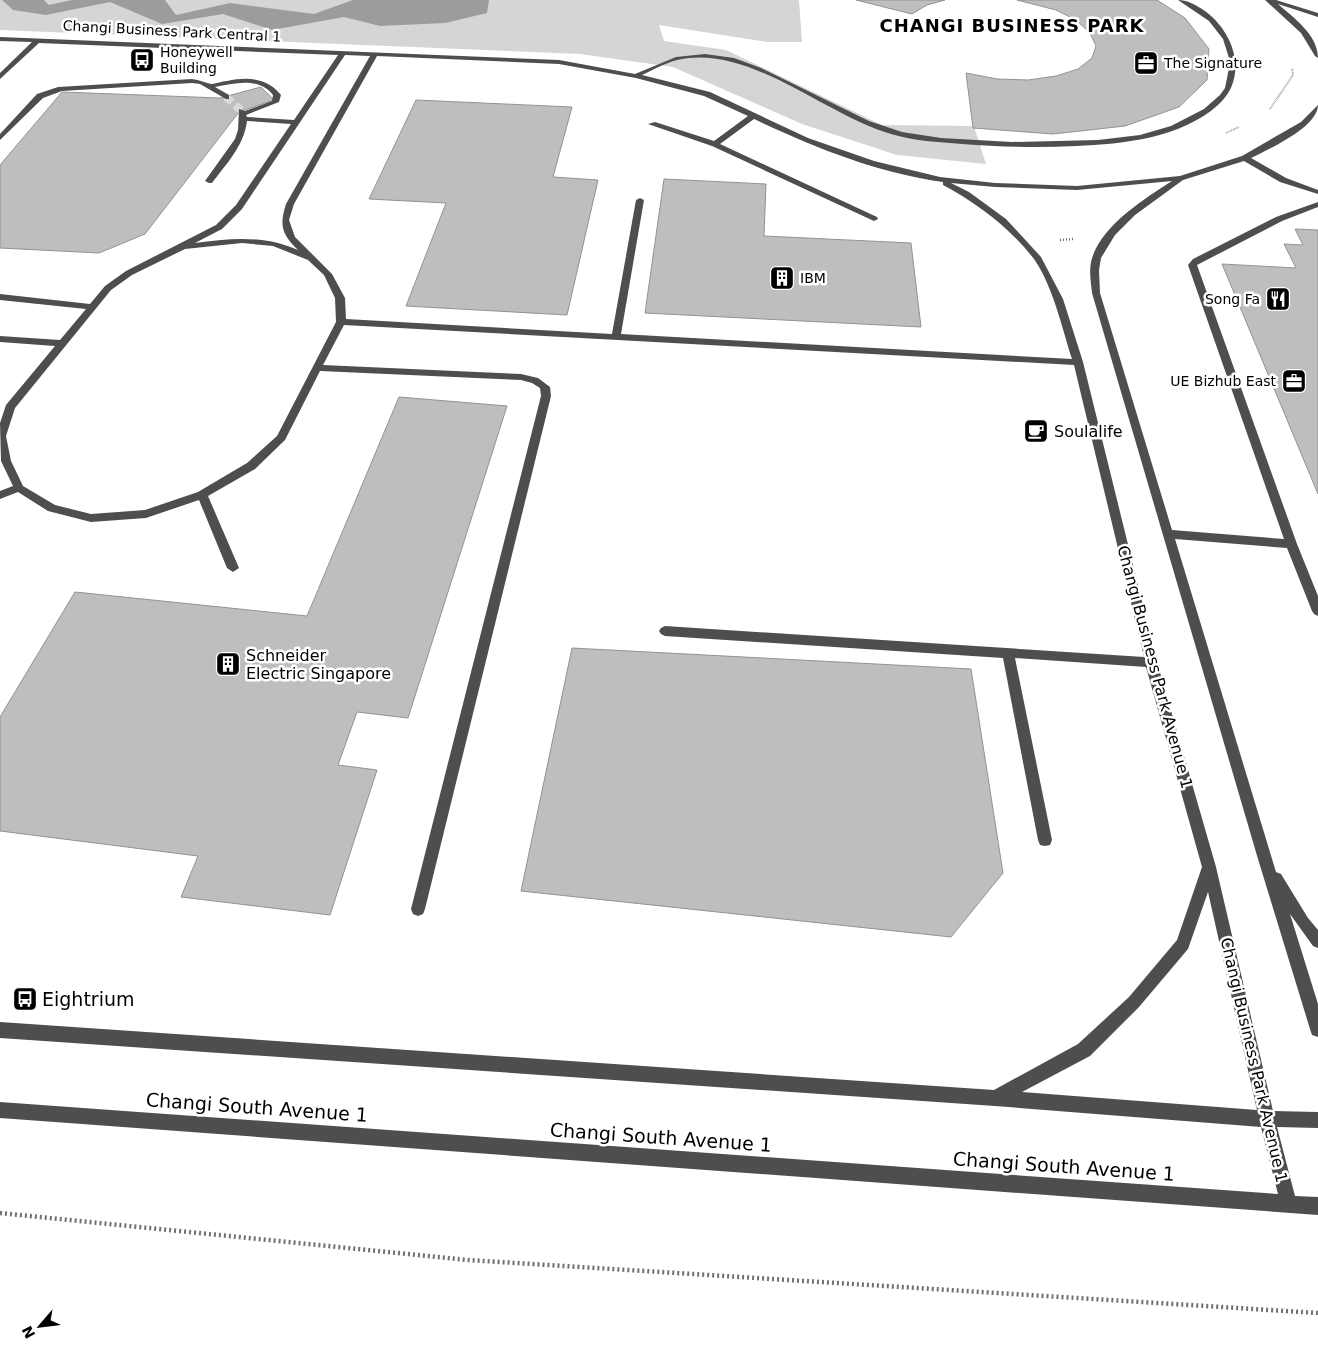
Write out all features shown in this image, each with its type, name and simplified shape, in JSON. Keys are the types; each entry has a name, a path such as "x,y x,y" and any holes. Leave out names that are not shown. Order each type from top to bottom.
{"street":[{"path":"636,76 657,65 679,58 702,56 723,58 753,67 868,124 893,133 945,140 1015,145 1087,144 1141,137 1177,126 1200,114 1224,96 1233,77 1233,60 1226,42 1215,24 1193,6 1181,0"},
{"path":"1270,0 1318,15"},
{"path":"1270,0 1294,21 1314,44 1318,56"},
{"name":"Changi Business Park Central 1","path":"0,38 559,62 636,76 706,94 805,140 872,163 940,179 995,186 1077,188 1181,178 1245,158 1304,124 1318,107"},
{"path":"1,75 38,40"},
{"path":"342,54 240,207 219,227 129,273 108,288 90,307 10,407 1,436 6,461 19,488 52,508 91,518 146,514 202,495 251,466 281,438 340,322 340,298 328,274 291,238 284,220 290,204 374,55"},
{"path":"0,138 40,96 61,89 180,81 202,82 226,97"},
{"path":"210,86 249,81 266,83 274,90 277,95 275,102 243,115"},
{"path":"243,115 296,122"},
{"path":"209,181 239,138 243,115"},
{"path":"715,144 754,115"},
{"path":"652,124 715,144 874,219"},
{"path":"1245,158 1283,180 1318,190"},
{"path":"1181,178 1130,213 1108,241 1096,260 1096,293 1265,859 1318,1029"},
{"name":"Changi Business Park Avenue 1","path":"940,179 966,194 1003,221 1038,259 1058,299 1078,362 1151,662 1209,867 1267,1119 1289,1204"},
{"path":"616,337 640,200"},
{"path":"1318,204 1278,219 1196,261 1192,265 1291,544 1318,610"},
{"path":"178,249 216,243 245,242 274,244 311,258"},
{"path":"0,297 90,307"},
{"path":"340,322 1078,362"},
{"path":"0,339 62,343"},
{"path":"317,368 521,378 535,380 545,387 546,396 418,909"},
{"path":"0,496 19,488"},
{"path":"202,495 233,568"},
{"path":"1168,534 1291,544"},
{"path":"1303,573 1318,575"},
{"path":"665,631 1151,662"},
{"path":"1008,653 1046,840"},
{"path":"1265,859 1303,924 1318,941"},
{"path":"995,1098 1084,1050 1134,1002 1183,944 1209,867"},
{"path":"0,1030 995,1098 1267,1119 1318,1120"},
{"name":"Changi South Avenue 1","path":"0,1110 1318,1206"}],"path":[{"path":"1022,242 1070,239 1108,241"},
{"path":"0,1213 468,1260 1318,1313"}],"shaded area":[{"path":"0,0 799,0 802,42 767,42 659,25 664,41 726,50 882,125 974,126 986,164 897,155 802,124 673,67 580,54 0,30"},
{"path":"2,0 44,0 49,5 72,0 165,0 176,15 230,3 314,14 353,0 489,0 487,13 445,23 380,26 344,17 272,30 223,14 162,24 110,2 46,15 13,10"}],"building":[{"path":"856,0 945,0 927,5 912,14"},
{"name":"The Signature","path":"1017,0 1157,0 1185,18 1209,49 1207,80 1179,107 1125,126 1053,134 973,128 966,73 997,79 1028,80 1056,76 1078,69 1092,58 1096,46 1090,33 1076,20 1056,10"},
{"path":"261,87 274,100 239,112 145,234 99,253 0,248 0,165 62,92 220,98"},
{"path":"416,100 572,107 553,177 598,180 567,315 406,306 446,203 369,199"},
{"name":"IBM","path":"664,179 766,184 764,236 911,243 921,327 645,313"},
{"name":"UE Bizhub East","path":"1295,229 1318,230 1318,494 1222,264 1296,268 1284,244 1303,245"},
{"name":"Schneider Electric Singapore","path":"399,397 507,406 408,718 357,712 338,765 377,770 330,915 181,897 198,856 0,831 0,717 75,592 307,616"},
{"path":"572,648 971,669 1003,873 951,937 521,891"}],"tunnel":[{"path":"226,97 242,111"}],"place":[{"name":"Honeywell Building","path":"142,60"},
{"name":"The Signature","path":"1146,63"},
{"name":"IBM","path":"782,278"},
{"name":"Song Fa","path":"1278,299"},
{"name":"UE Bizhub East","path":"1294,381"},
{"name":"Soulalife","path":"1036,431"},
{"name":"Schneider Electric Singapore","path":"228,664"},
{"name":"Eightrium","path":"25,999"}],"district":[{"name":"CHANGI BUSINESS PARK","path":"1012,25"}]}
